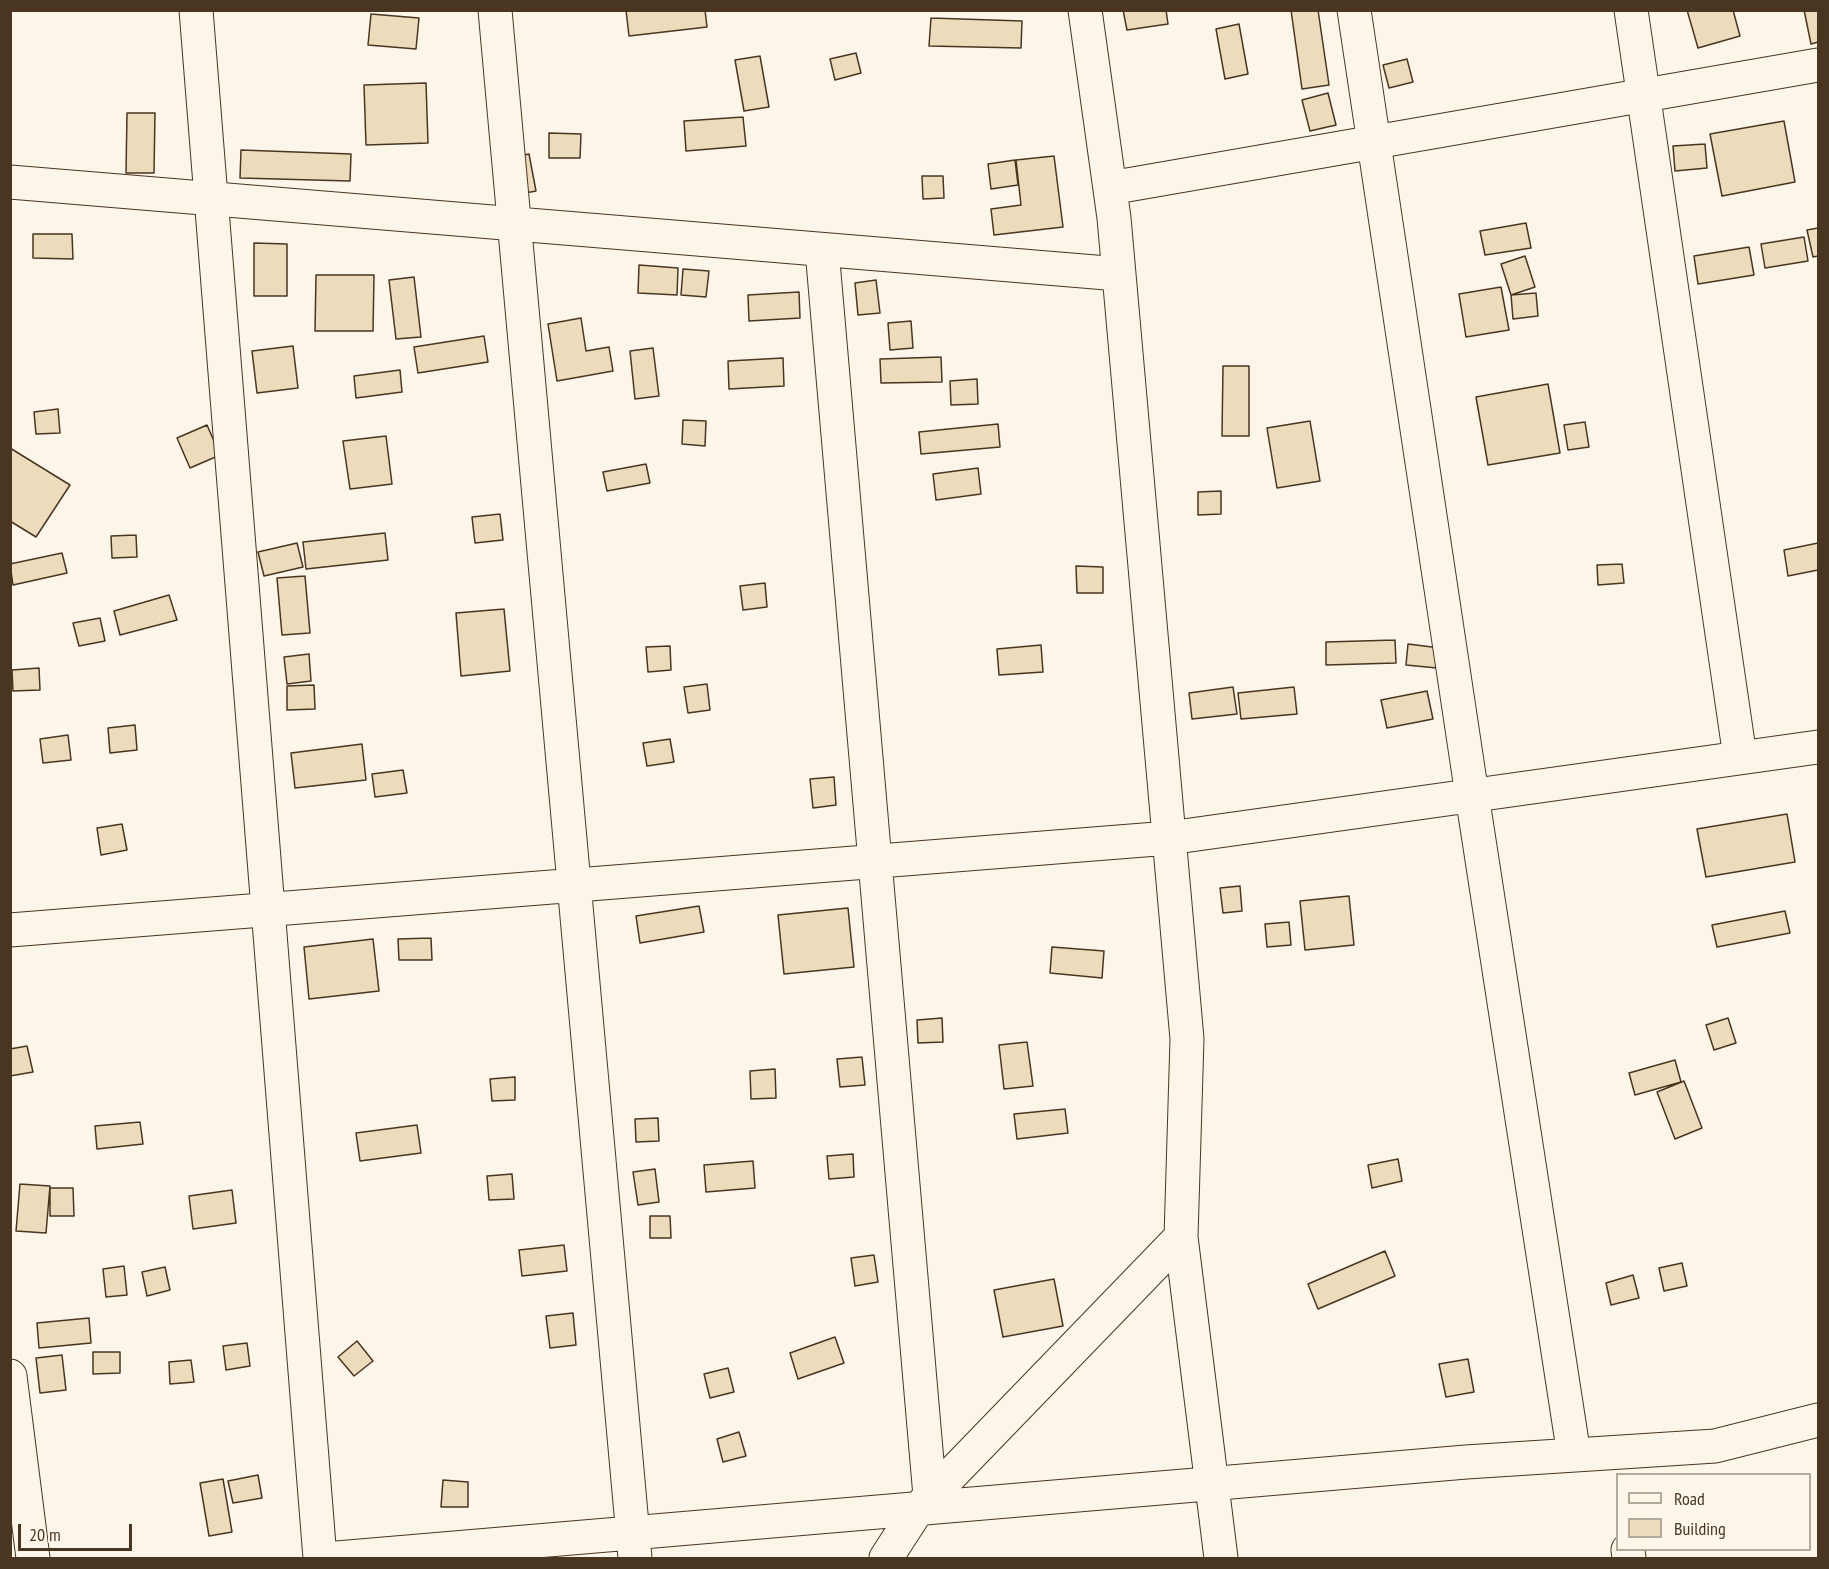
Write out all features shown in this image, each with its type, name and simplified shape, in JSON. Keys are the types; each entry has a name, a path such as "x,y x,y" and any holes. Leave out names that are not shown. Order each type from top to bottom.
{"street":[{"path":"196,10 320,1558"},
{"path":"495,10 634,1546"},
{"path":"1085,10 1110,188 1119,274 1187,1039 1180,1237 1221,1558"},
{"path":"1354,10 1574,1455"},
{"path":"1631,10 1740,758"},
{"path":"1110,188 1818,64"},
{"path":"10,183 1119,274"},
{"path":"822,250 874,861 924,1503"},
{"path":"10,930 1169,838 1818,747"},
{"path":"886,1558 924,1503 1180,1237"},
{"path":"10,1376 33,1558"},
{"path":"337,1558 634,1546 924,1503 1212,1484 1466,1462 1574,1455 1618,1463 1715,1446 1818,1420"}],"building":[{"path":"626,10 705,10 707,27 629,36"},
{"path":"1123,10 1166,10 1168,24 1127,30"},
{"path":"1291,10 1318,10 1329,85 1302,89"},
{"path":"1687,10 1733,10 1740,36 1698,48"},
{"path":"1804,10 1818,10 1818,42 1811,44"},
{"path":"371,14 419,18 416,49 368,45"},
{"path":"931,18 1022,21 1021,48 929,46"},
{"path":"1239,24 1248,74 1225,79 1216,29"},
{"path":"856,53 861,73 835,80 830,59"},
{"path":"760,56 769,107 744,111 735,60"},
{"path":"1407,59 1413,82 1389,88 1383,65"},
{"path":"426,83 428,143 366,145 364,85"},
{"path":"1328,93 1336,125 1310,131 1302,100"},
{"path":"127,113 155,113 154,173 126,173"},
{"path":"743,117 746,146 686,151 684,121"},
{"path":"1784,121 1795,182 1722,196 1710,134"},
{"path":"549,133 581,134 580,158 549,158"},
{"path":"1705,144 1707,168 1675,171 1673,146"},
{"path":"241,150 351,154 350,181 240,178"},
{"path":"529,154 536,191 520,194 513,157"},
{"path":"1054,156 1063,227 994,235 991,209 1021,205 1016,160"},
{"path":"1015,160 1018,185 991,189 988,164"},
{"path":"922,176 943,176 944,198 923,199"},
{"path":"1526,223 1531,248 1485,255 1480,231"},
{"path":"1818,228 1818,256 1813,257 1807,230"},
{"path":"33,234 72,234 73,259 33,258"},
{"path":"1804,237 1808,261 1765,268 1761,244"},
{"path":"254,243 287,244 287,296 254,296"},
{"path":"1749,247 1754,275 1698,284 1694,256"},
{"path":"1525,256 1535,287 1511,295 1501,264"},
{"path":"639,265 678,268 677,295 638,293"},
{"path":"683,269 709,271 706,297 681,295"},
{"path":"316,275 374,275 373,331 315,331"},
{"path":"414,277 421,337 396,339 389,280"},
{"path":"876,280 880,313 858,315 855,283"},
{"path":"1501,287 1509,330 1466,337 1459,294"},
{"path":"799,292 800,318 749,321 748,295"},
{"path":"1536,293 1538,316 1513,319 1511,295"},
{"path":"581,318 586,351 609,347 613,371 557,381 548,324"},
{"path":"911,321 913,348 890,350 888,323"},
{"path":"484,336 488,362 418,373 414,347"},
{"path":"293,346 298,388 257,393 252,351"},
{"path":"653,348 659,396 635,399 630,351"},
{"path":"941,357 942,382 881,383 880,359"},
{"path":"783,358 784,386 729,389 728,361"},
{"path":"1223,366 1249,366 1249,436 1222,436"},
{"path":"400,370 402,392 356,398 354,376"},
{"path":"977,379 978,404 951,405 950,381"},
{"path":"1548,384 1560,453 1488,465 1476,397"},
{"path":"58,409 60,433 36,434 34,412"},
{"path":"683,420 706,421 705,446 682,444"},
{"path":"1310,421 1320,481 1277,488 1267,428"},
{"path":"1585,422 1589,447 1568,450 1564,425"},
{"path":"998,424 1000,447 921,454 919,432"},
{"path":"207,425 220,455 190,468 177,438"},
{"path":"386,436 392,484 350,489 343,441"},
{"path":"10,448 70,485 36,537 10,521"},
{"path":"646,464 650,483 607,491 603,472"},
{"path":"978,468 981,494 936,500 933,474"},
{"path":"1221,491 1221,514 1198,515 1198,492"},
{"path":"500,514 503,540 475,543 472,517"},
{"path":"385,533 388,560 306,569 303,542"},
{"path":"136,535 137,557 112,558 111,536"},
{"path":"297,543 303,567 264,576 258,552"},
{"path":"1818,543 1818,570 1788,576 1784,550"},
{"path":"62,553 67,573 13,585 10,564"},
{"path":"1622,564 1624,583 1598,585 1597,565"},
{"path":"1076,566 1103,567 1103,593 1077,593"},
{"path":"305,576 310,633 282,635 277,578"},
{"path":"765,583 767,607 743,610 740,586"},
{"path":"169,595 177,620 120,635 114,611"},
{"path":"504,609 510,671 461,676 456,613"},
{"path":"100,618 105,641 79,646 73,623"},
{"path":"1395,640 1396,663 1326,665 1326,642"},
{"path":"1408,644 1440,648 1437,668 1406,665"},
{"path":"1041,645 1043,672 999,675 997,649"},
{"path":"670,646 671,670 648,672 646,647"},
{"path":"309,654 311,681 287,684 284,657"},
{"path":"39,668 40,690 13,691 12,670"},
{"path":"707,684 710,710 688,713 684,687"},
{"path":"314,685 315,709 287,710 287,686"},
{"path":"1233,687 1237,714 1192,719 1189,693"},
{"path":"1294,687 1297,714 1241,719 1238,693"},
{"path":"1427,691 1433,719 1387,728 1381,700"},
{"path":"135,725 137,750 110,753 108,728"},
{"path":"68,735 71,760 43,763 40,739"},
{"path":"670,739 674,762 647,766 643,743"},
{"path":"362,744 366,780 295,788 291,753"},
{"path":"403,770 407,793 375,797 372,774"},
{"path":"834,777 836,805 813,808 810,779"},
{"path":"1787,814 1795,862 1706,877 1697,829"},
{"path":"122,824 127,850 101,855 97,828"},
{"path":"1240,886 1242,911 1223,913 1220,888"},
{"path":"1349,896 1354,945 1305,950 1300,901"},
{"path":"699,906 704,932 640,943 636,916"},
{"path":"848,908 854,967 784,974 778,915"},
{"path":"1785,911 1790,933 1717,947 1712,925"},
{"path":"1289,922 1291,945 1267,947 1265,924"},
{"path":"431,938 432,960 399,960 398,939"},
{"path":"373,939 379,991 309,999 304,947"},
{"path":"1052,947 1104,951 1102,978 1050,973"},
{"path":"942,1018 943,1042 918,1043 917,1020"},
{"path":"1728,1018 1736,1043 1714,1050 1706,1025"},
{"path":"1027,1042 1033,1086 1004,1089 999,1045"},
{"path":"27,1046 33,1072 10,1076 10,1049"},
{"path":"862,1057 865,1085 840,1087 837,1059"},
{"path":"1675,1060 1681,1082 1635,1095 1629,1073"},
{"path":"775,1069 776,1098 751,1099 750,1071"},
{"path":"515,1077 515,1100 492,1101 490,1079"},
{"path":"1684,1081 1702,1128 1675,1139 1657,1092"},
{"path":"1065,1109 1068,1133 1017,1139 1014,1114"},
{"path":"658,1118 659,1141 636,1142 635,1119"},
{"path":"140,1122 143,1144 97,1149 95,1126"},
{"path":"417,1125 421,1153 360,1161 356,1133"},
{"path":"853,1154 854,1177 829,1179 827,1156"},
{"path":"1398,1159 1402,1181 1372,1188 1368,1165"},
{"path":"753,1161 755,1188 706,1192 704,1165"},
{"path":"655,1169 659,1202 638,1205 633,1172"},
{"path":"512,1174 514,1199 489,1200 487,1176"},
{"path":"20,1184 50,1186 46,1233 16,1231"},
{"path":"50,1188 73,1188 74,1216 50,1216"},
{"path":"232,1190 236,1223 193,1229 189,1196"},
{"path":"650,1216 670,1216 671,1238 650,1238"},
{"path":"564,1245 567,1271 522,1276 519,1250"},
{"path":"1385,1251 1395,1276 1318,1309 1308,1284"},
{"path":"874,1255 878,1282 855,1286 851,1258"},
{"path":"1682,1263 1687,1286 1664,1291 1659,1268"},
{"path":"124,1266 127,1295 106,1297 103,1269"},
{"path":"165,1267 170,1290 147,1296 142,1272"},
{"path":"1633,1275 1639,1298 1611,1305 1606,1283"},
{"path":"1054,1279 1063,1326 1003,1337 994,1290"},
{"path":"573,1313 576,1345 550,1348 546,1316"},
{"path":"89,1318 91,1343 39,1348 37,1323"},
{"path":"835,1337 844,1363 798,1379 790,1353"},
{"path":"357,1341 373,1361 354,1376 338,1357"},
{"path":"247,1343 250,1366 226,1370 223,1346"},
{"path":"93,1352 120,1352 120,1373 93,1374"},
{"path":"62,1355 66,1390 40,1393 36,1358"},
{"path":"1468,1359 1474,1392 1446,1397 1439,1364"},
{"path":"191,1360 194,1382 170,1384 169,1362"},
{"path":"728,1368 734,1392 710,1398 704,1374"},
{"path":"739,1432 746,1456 723,1462 717,1439"},
{"path":"258,1475 262,1498 233,1503 228,1481"},
{"path":"223,1479 232,1532 209,1536 200,1483"},
{"path":"443,1480 468,1482 468,1507 441,1507"}]}
